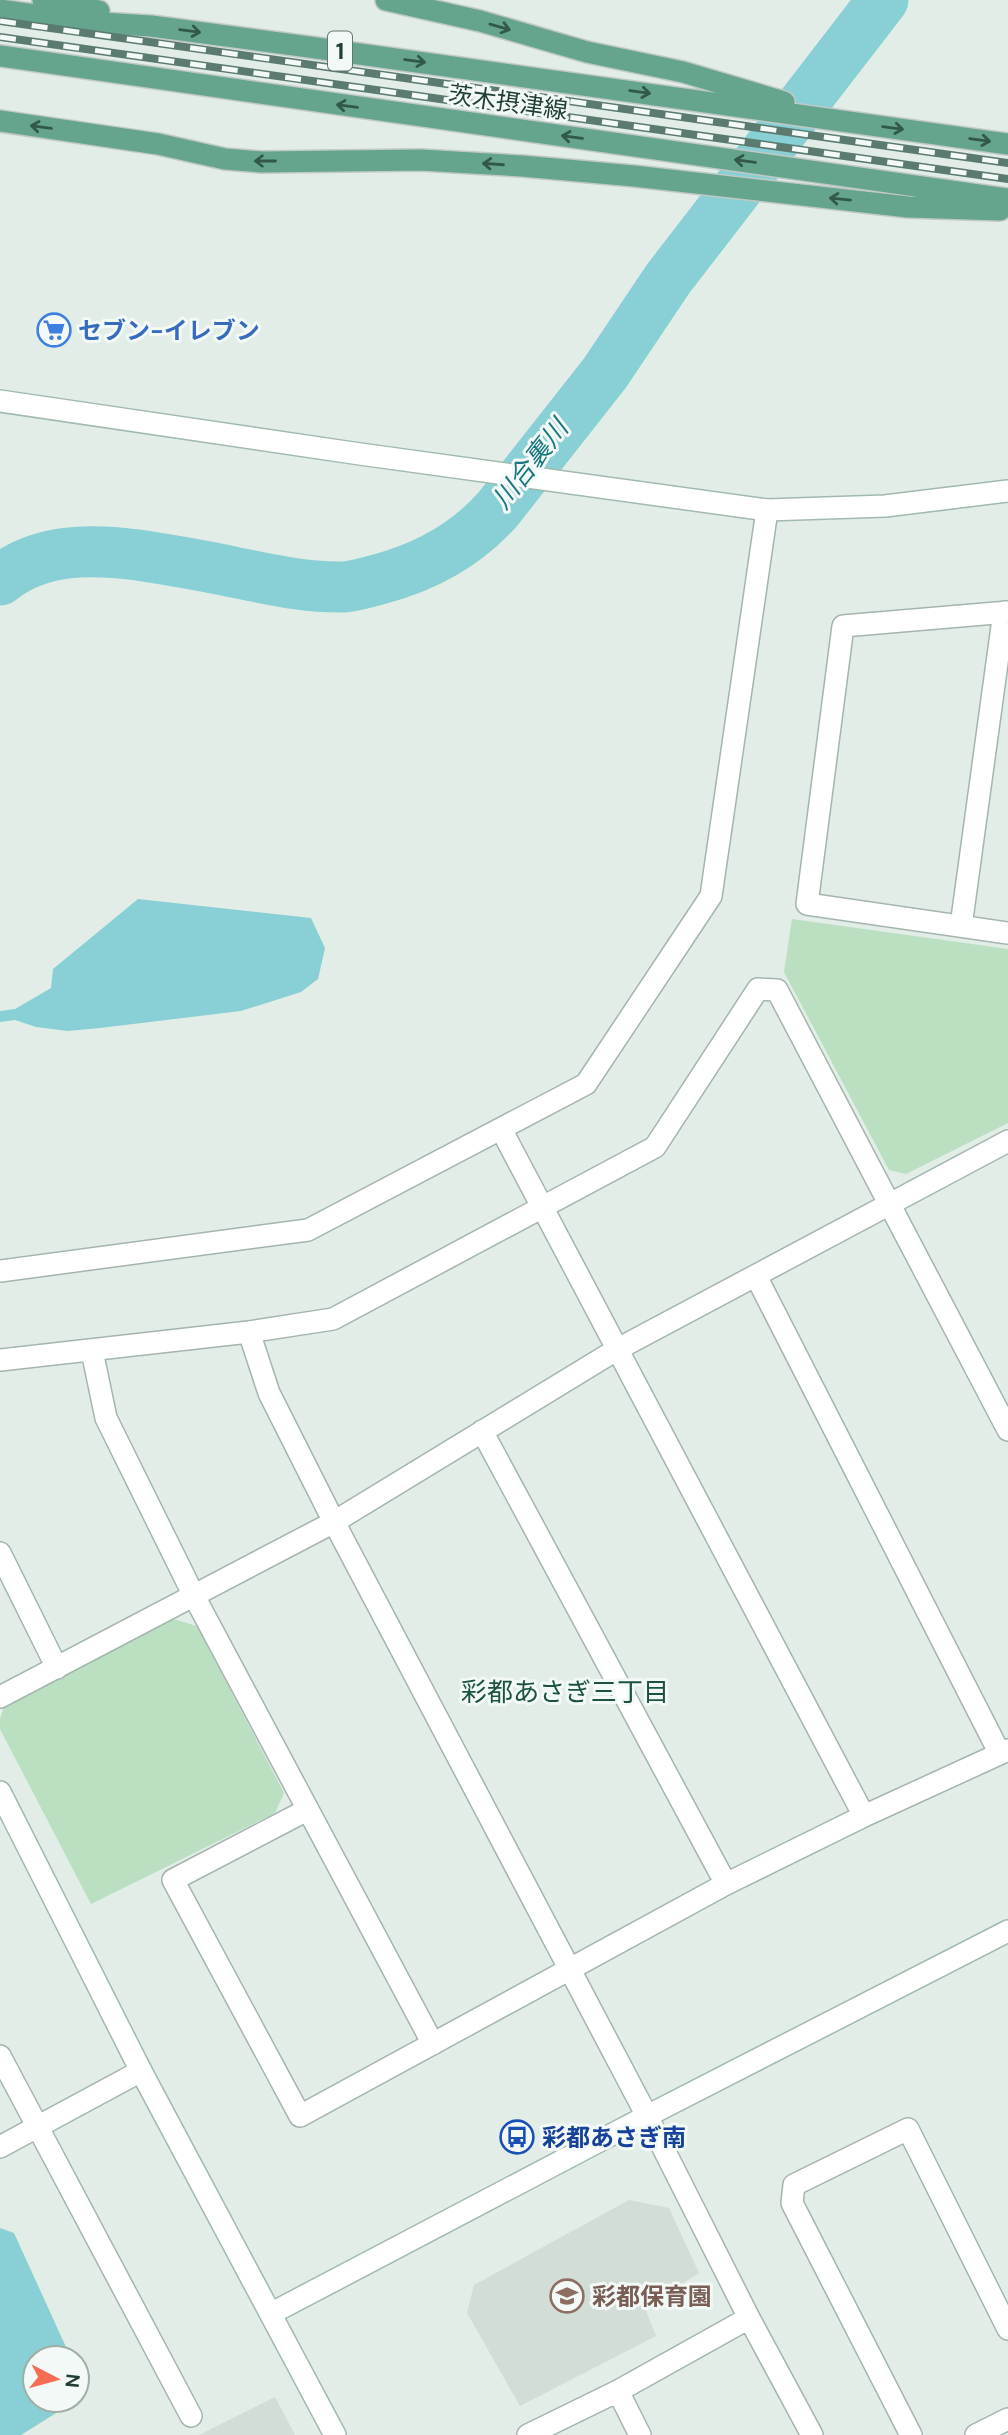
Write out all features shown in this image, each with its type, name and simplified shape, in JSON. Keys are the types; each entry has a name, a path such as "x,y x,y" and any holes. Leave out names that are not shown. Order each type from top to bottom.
{"main road":[{"path":"43,0 87,8 151,26"},
{"path":"387,0 480,21 587,52 682,72 859,123"},
{"name":"茨木摂津線","path":"0,10 85,22 151,26 1008,144"},
{"name":"茨木摂津線","path":"0,56 1008,199"},
{"path":"0,68 121,80 143,77"},
{"path":"0,121 158,144 245,161 421,160 634,176 908,207 1008,210"}],"street":[{"path":"0,401 767,510 884,506 1008,491"},
{"path":"0,1271 309,1230 586,1084 712,895 767,510"},
{"path":"961,926 1006,612 843,626 807,904 1008,933"},
{"path":"0,1360 249,1332 332,1319 655,1147 758,989 777,990 1008,1430"},
{"path":"501,1129 864,1816"},
{"path":"0,1698 334,1522 616,1350 1008,1142"},
{"path":"307,1810 173,1880 300,2116 726,1884 1003,1751 756,1276"},
{"path":"249,1332 268,1393 812,2435"},
{"path":"92,1351 106,1418 194,1596 433,2044"},
{"path":"482,1432 726,1884"},
{"path":"0,1553 57,1668"},
{"path":"0,1792 141,2071 335,2435"},
{"path":"272,2313 647,2116 1008,1931"},
{"path":"0,2056 191,2416"},
{"path":"0,2147 141,2071"},
{"path":"911,2435 793,2203 794,2185 908,2129 1008,2329"},
{"path":"528,2435 618,2391 749,2318"},
{"path":"618,2391 640,2435"},
{"path":"976,2435 1008,2419"}],"shaded area":[{"name":"彩都保育園","path":"629,2200 669,2208 699,2273 645,2308 656,2336 520,2406 467,2313 474,2285"},
{"path":"275,2397 295,2435 199,2435"}],"green space":[{"path":"792,919 1008,949 1008,1123 906,1174 889,1170 784,972"},
{"path":"173,1619 197,1626 284,1793 275,1813 91,1904 0,1729 0,1719 4,1707"}],"water":[{"path":"138,899 311,918 325,948 318,979 301,992 241,1011 68,1031 36,1027 15,1020 0,1022 0,1011 15,1009 51,988 53,969"},
{"path":"0,2228 14,2233 65,2344 21,2344 21,2414 55,2414 21,2435 0,2435"}],"waterway":[{"name":"川合裏川","path":"0,580 15,569 49,556 102,552 138,555 301,585 344,587 397,574 444,553 473,533 498,509 605,373 668,279 883,0"}],"railway":[{"path":"0,21 1008,163"},
{"path":"0,37 1008,179"}],"place":[{"name":"セブン-イレブン","path":"54,330"},
{"name":"彩都あさぎ南","path":"517,2137"},
{"name":"彩都保育園","path":"567,2296"}],"district":[{"name":"彩都あさぎ三丁目","path":"565,1692"}]}
